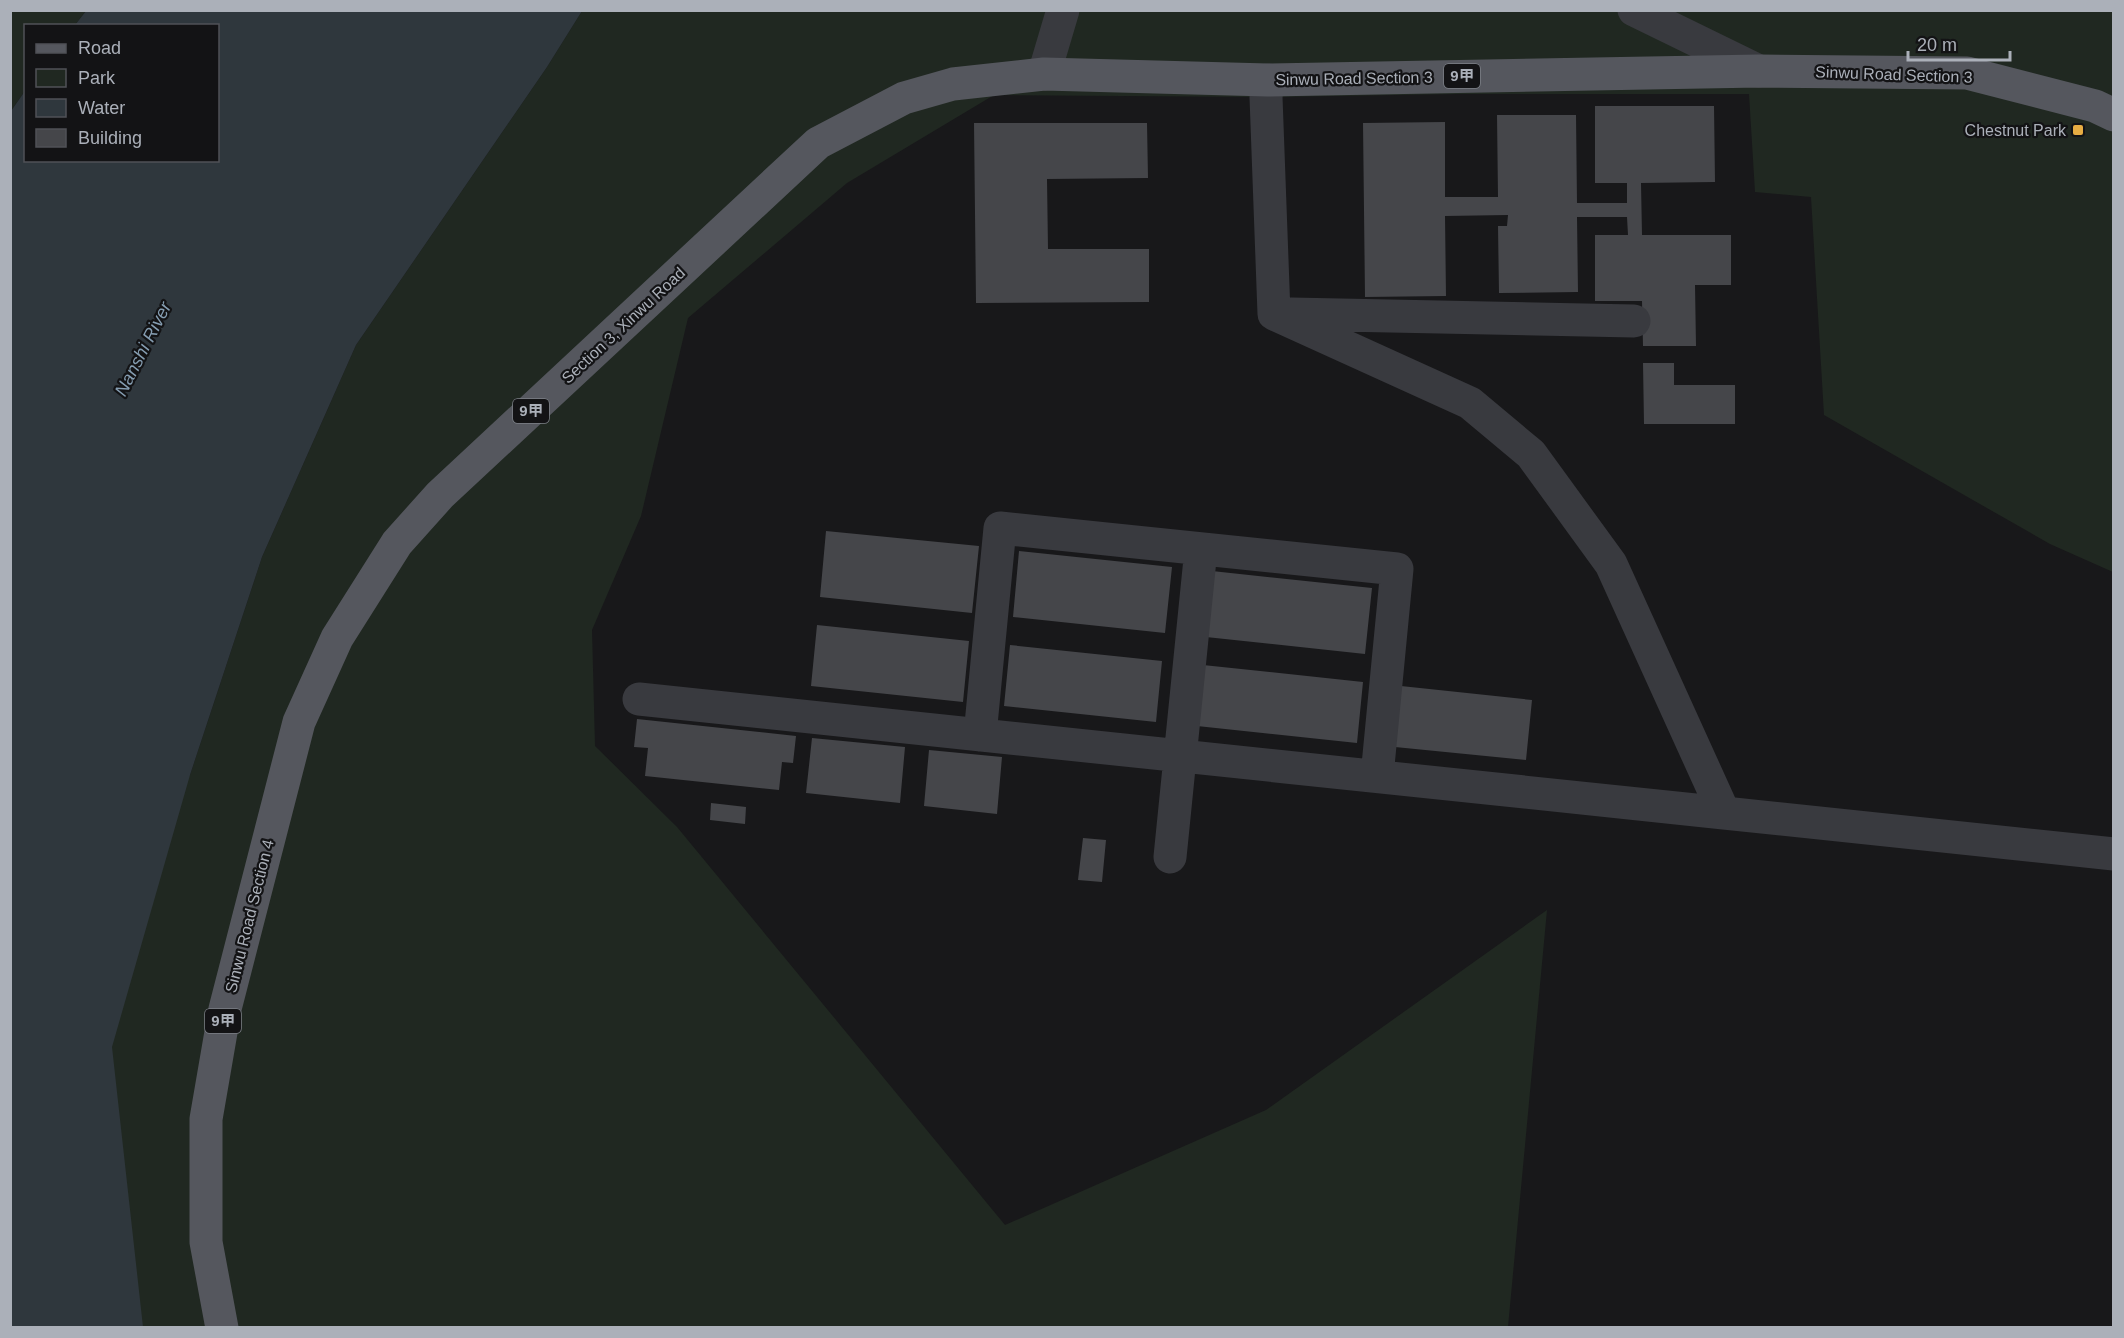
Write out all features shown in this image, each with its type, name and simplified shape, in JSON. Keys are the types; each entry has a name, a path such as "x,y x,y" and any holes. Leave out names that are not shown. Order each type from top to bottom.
{"main road":[{"name":"Sinwu Road Section 3","path":"298,722 343,628 397,543 440,495 818,143 904,98 953,84 1044,74 1268,80 1759,70 1967,73 2095,106 2114,116"},
{"name":"Sinwu Road Section 4","path":"222,1328 206,1242 206,1119 225,1009 298,722"}],"street":[{"path":"1044,74 1063,10"},
{"path":"1634,10 1759,70"},
{"path":"1268,80 1266,97 1274,314"},
{"path":"1274,314 1634,321"},
{"path":"1274,314 1470,403 1531,454 1611,564 1724,813"},
{"path":"980,735 1000,528 1397,569 1377,776"},
{"path":"1170,856 1202,549"},
{"path":"639,699 2114,854"}],"green space":[{"path":"11,11 86,11 76,24 24,24 24,92 11,111"},
{"path":"582,11 2113,11 2113,572 2050,544 1824,415 1811,197 1755,192 1749,94 1266,97 994,95 847,183 688,318 641,516 592,630 595,746 677,827 1005,1225 1266,1110 1547,910 1508,1327 11,1327 10,1031 190,775 262,557 356,345 547,67"}],"water":[{"name":"Nanshi River","path":"86,11 582,11 547,67 356,345 262,557 190,775 112,1047 143,1327 11,1327 11,111 24,92 24,162 219,162 219,24 76,24"}],"building":[{"path":"1595,106 1714,106 1715,182 1641,183 1642,235 1731,235 1731,285 1695,285 1696,346 1643,346 1642,301 1595,301 1595,235 1628,235 1627,217 1577,217 1578,292 1499,293 1498,226 1507,226 1508,215 1445,216 1446,296 1365,297 1363,123 1445,122 1445,197 1498,197 1497,115 1576,115 1577,203 1627,203 1627,183 1595,183"},
{"path":"974,123 1147,123 1148,178 1047,179 1048,249 1149,249 1149,302 976,303"},
{"path":"1643,363 1674,363 1674,385 1735,385 1735,424 1644,424"},
{"path":"826,531 979,546 972,613 820,597"},
{"path":"1019,551 1172,567 1165,633 1013,617"},
{"path":"1212,571 1372,588 1365,654 1206,637"},
{"path":"817,625 969,641 963,702 811,686"},
{"path":"1010,645 1162,661 1156,722 1004,706"},
{"path":"1203,665 1363,682 1357,743 1197,726"},
{"path":"1401,686 1532,700 1526,760 1395,747"},
{"path":"637,719 796,736 793,763 782,762 779,790 645,776 648,748 634,747"},
{"path":"812,738 905,747 900,803 806,793"},
{"path":"929,750 1002,757 997,814 924,806"},
{"path":"711,803 746,807 745,824 710,820"},
{"path":"1083,838 1106,840 1102,882 1078,880"}],"place":[{"name":"Chestnut Park","path":"2078,130"}]}
